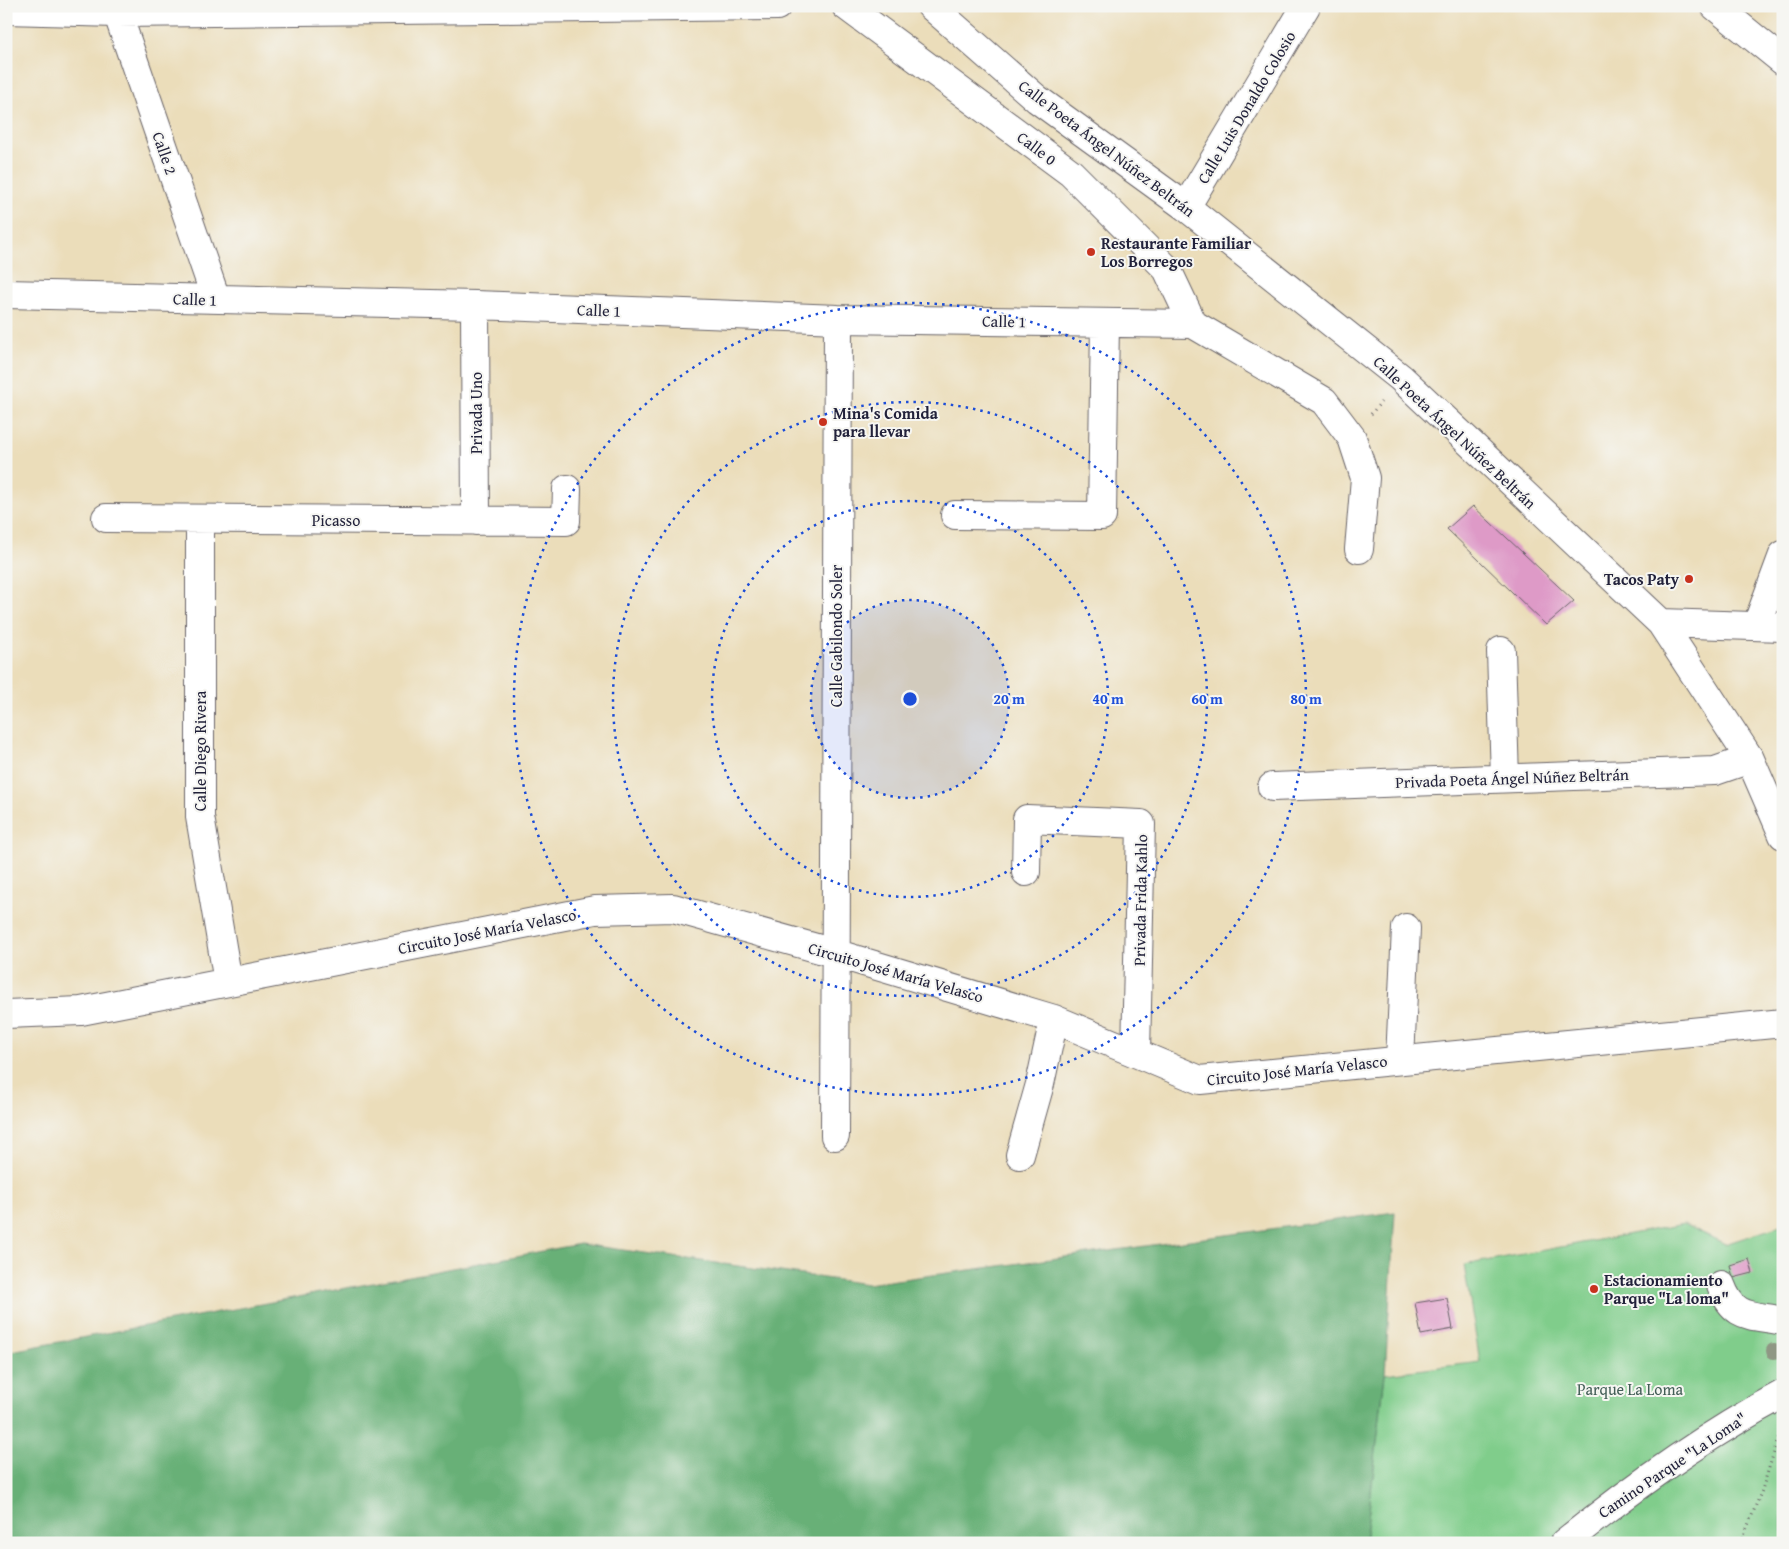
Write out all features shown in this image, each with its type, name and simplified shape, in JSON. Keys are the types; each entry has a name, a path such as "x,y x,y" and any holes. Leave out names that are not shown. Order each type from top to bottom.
{"street":[{"path":"6,10 778,6"},
{"name":"Calle 0","path":"846,6 1071,173 1167,269 1192,324"},
{"name":"Calle Poeta Ángel Núñez Beltrán","path":"931,6 1037,99 1186,207 1401,378 1661,623 1750,759 1783,835"},
{"name":"Calle Luis Donaldo Colosio","path":"1186,207 1306,6"},
{"path":"1715,6 1783,61"},
{"name":"Calle 2","path":"116,9 216,299"},
{"name":"Calle 1","path":"6,294 475,305 838,319 1192,324"},
{"name":"Privada Uno","path":"475,305 476,521"},
{"name":"Calle Gabilondo Soler","path":"835,1136 834,953 838,319"},
{"path":"955,515 1102,516 1105,323"},
{"path":"1192,324 1324,401 1352,438 1365,478 1359,549"},
{"name":"Picasso","path":"106,518 566,521 567,489"},
{"name":"Calle Diego Rivera","path":"200,519 200,817 228,982"},
{"path":"1661,623 1770,626 1783,554"},
{"path":"1502,651 1506,778"},
{"name":"Privada Poeta Ángel Núñez Beltrán","path":"1272,787 1714,771 1750,759"},
{"name":"Privada Frida Kahlo","path":"1026,872 1027,819 1141,824 1136,1053"},
{"name":"Circuito José María Velasco","path":"6,1014 81,1011 595,910 673,908 1054,1018 1200,1080 1783,1022"},
{"path":"1400,1060 1406,928"},
{"path":"1020,1155 1040,1084 1054,1018"},
{"path":"1721,1285 1730,1306 1742,1313 1783,1320"},
{"name":"Camino Parque \"La Loma\"","path":"1564,1543 1604,1510 1695,1448 1746,1414 1783,1394"}],"path":[{"path":"1352,438 1401,378"},
{"path":"1741,1543 1762,1490 1783,1423"}],"green space":[{"path":"1395,1212 1385,1374 1365,1543 6,1543 6,1352 580,1244 867,1284"},
{"name":"Parque La Loma","path":"1684,1224 1725,1244 1783,1225 1783,1543 1365,1543 1385,1374 1480,1362 1464,1265"}],"building":[{"path":"1473,506 1574,601 1546,625 1447,529"},
{"path":"1749,1259 1753,1273 1733,1278 1730,1265"},
{"path":"1447,1298 1453,1329 1421,1335 1415,1303"}],"place":[{"name":"Restaurante Familiar Los Borregos","path":"1091,252"},
{"name":"Mina's Comida para llevar","path":"823,422"},
{"name":"Tacos Paty","path":"1689,579"},
{"name":"Estacionamiento Parque \"La loma\"","path":"1594,1289"}]}
